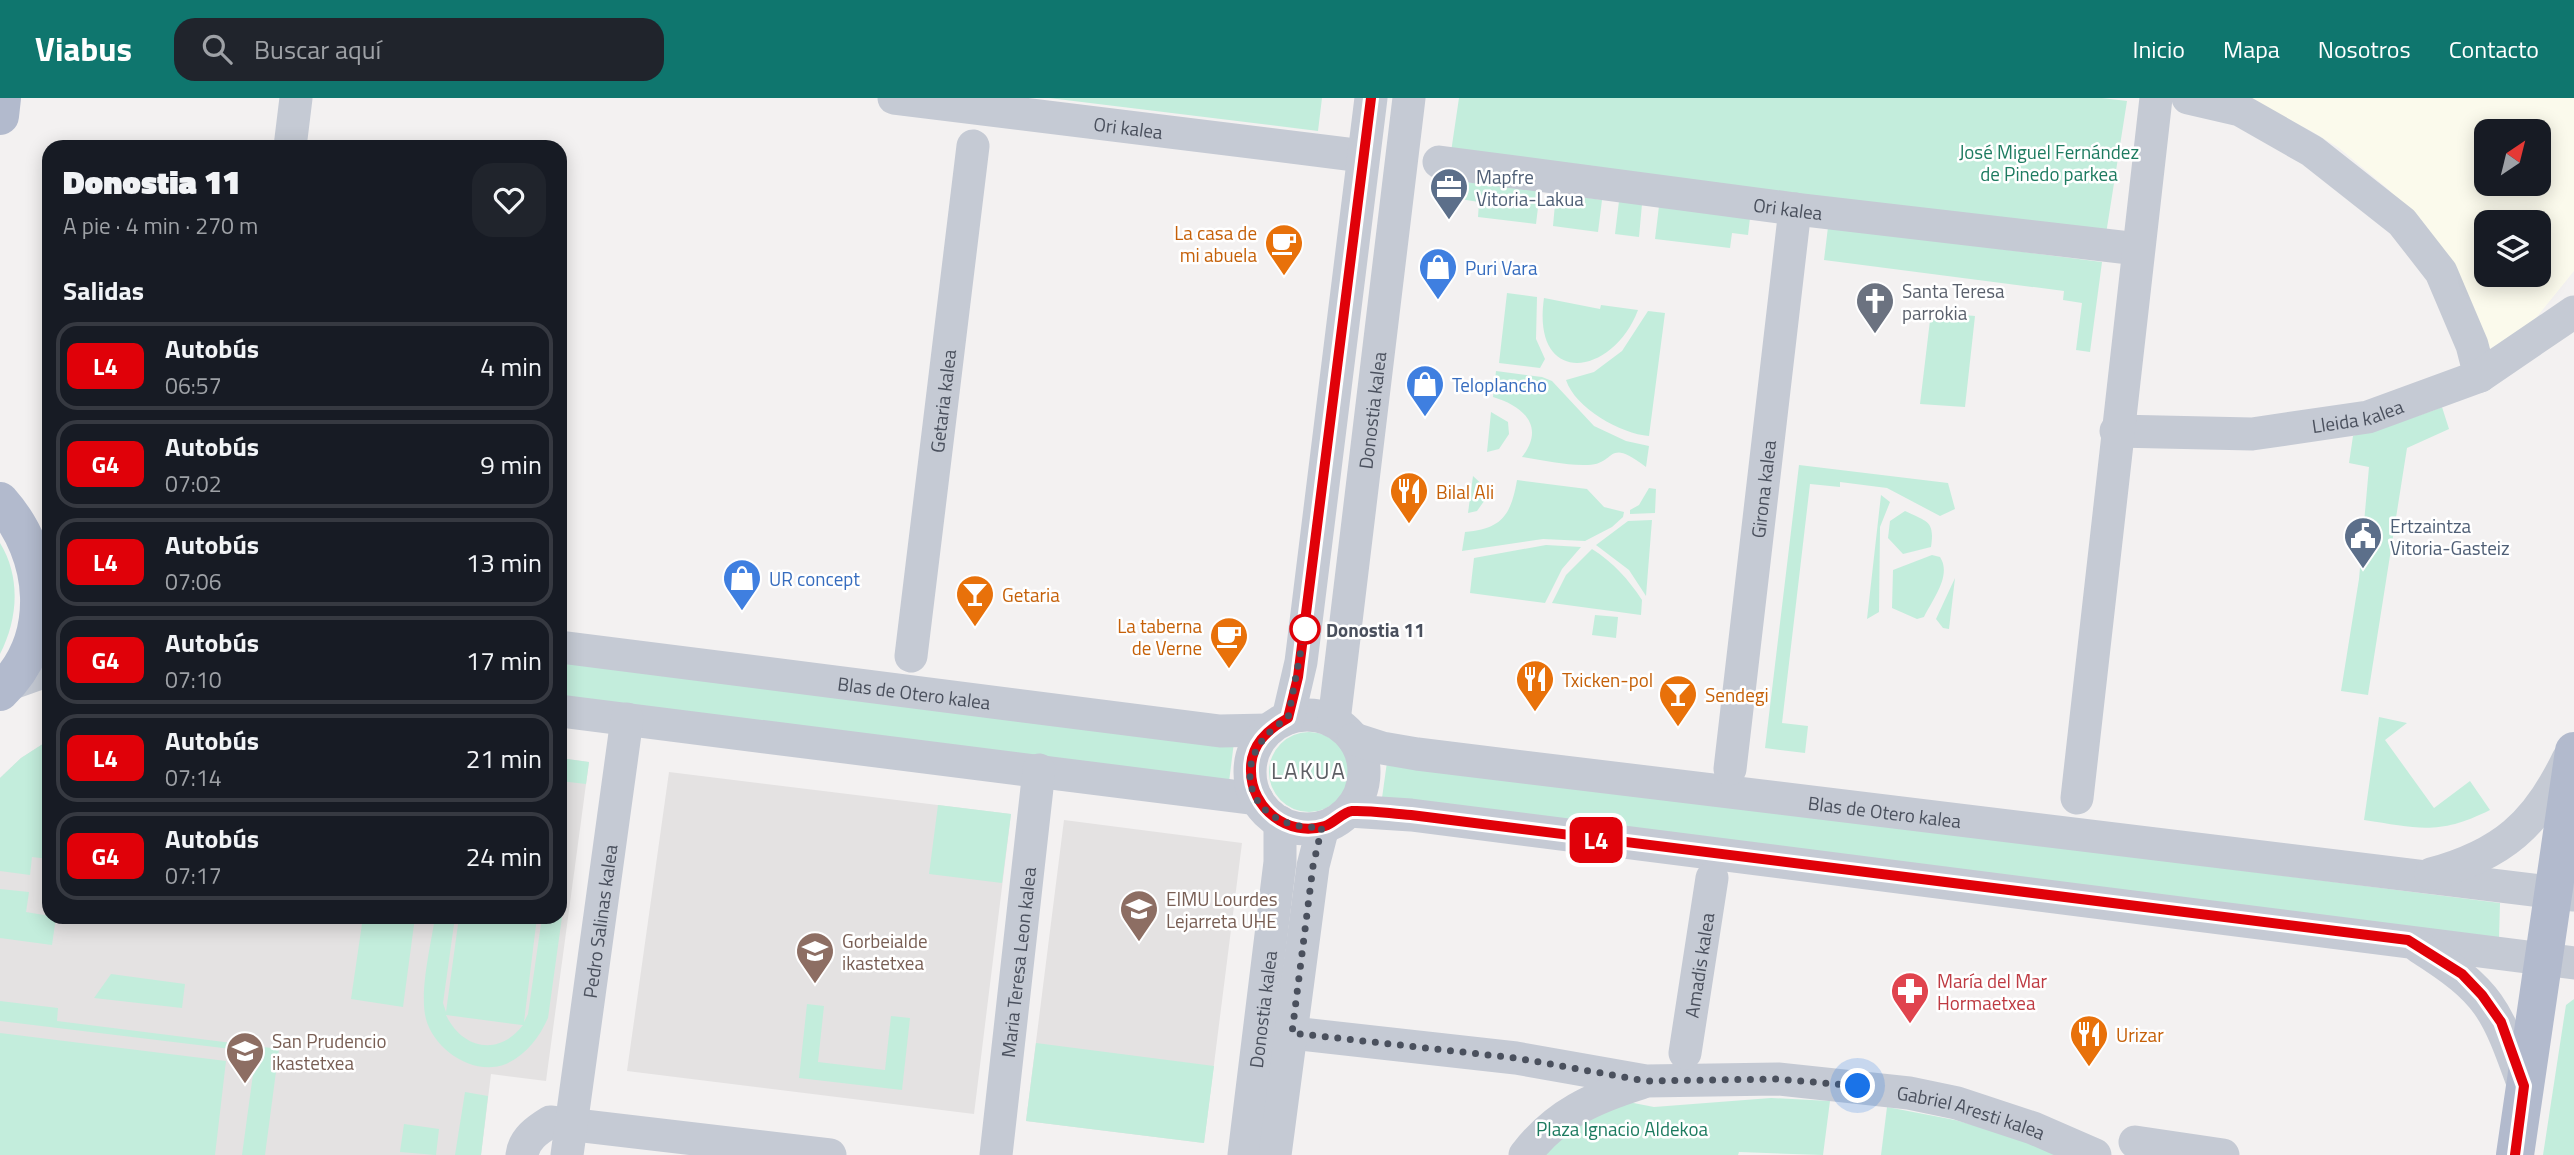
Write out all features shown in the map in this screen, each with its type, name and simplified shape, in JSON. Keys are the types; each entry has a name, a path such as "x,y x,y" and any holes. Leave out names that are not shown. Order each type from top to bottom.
{"main road":[{"path":"0,116 2,98"},
{"path":"3,689 32,645 39,609 38,573 23,525"},
{"path":"2515,1155 2524,1086 2558,961 2574,749"}],"street":[{"path":"290,140 296,98"},
{"name":"Ori kalea","path":"894,98 1363,156"},
{"name":"Donostia kalea","path":"1278,724 1301,662 1371,98"},
{"name":"Donostia kalea","path":"1344,730 1409,98"},
{"path":"2077,798 2116,431 2156,98"},
{"path":"2188,98 2240,110 2312,151 2402,222 2441,272 2472,345 2480,376"},
{"name":"Getaria kalea","path":"911,656 973,146"},
{"name":"Ori kalea","path":"1439,162 1795,209 2138,249"},
{"name":"Girona kalea","path":"1730,769 1795,209"},
{"name":"Lleida kalea","path":"2116,431 2252,434 2355,419 2480,376 2574,312"},
{"name":"Blas de Otero kalea","path":"567,648 1220,731 1278,724"},
{"path":"3,689 42,673"},
{"path":"567,711 1039,770 1269,811 1301,828 1336,819 1411,815 2558,961"},
{"path":"1269,811 1251,781 1251,763 1257,745 1278,724 1304,715 1344,730 1361,752 1364,776 1358,798 1336,819"},
{"name":"Pedro Salinas kalea","path":"567,1155 627,719"},
{"name":"Blas de Otero kalea","path":"1344,730 1382,748 1418,754 2563,895"},
{"name":"Blas de Otero kalea","path":"2417,878 2462,866 2515,836 2554,790 2574,749"},
{"name":"Maria Teresa Leon kalea","path":"996,1155 1039,770"},
{"name":"Donostia kalea","path":"1244,1155 1278,876 1269,811"},
{"name":"Donostia kalea","path":"1275,1155 1313,866 1336,819"},
{"name":"Amadis kalea","path":"1685,1053 1712,878"},
{"path":"2408,940 2462,974 2482,995 2501,1022 2524,1086"},
{"name":"Gabriel Aresti kalea","path":"1292,1033 1516,1058 1646,1081 1778,1079 1909,1093 1957,1103 2080,1148"},
{"path":"1525,1155 1547,1130 1579,1106 1646,1081"},
{"path":"522,1155 523,1147 535,1132 550,1122 572,1122 830,1155"},
{"path":"2135,1142 2223,1155"}],"shaded area":[{"path":"2234,98 2574,98 2574,271 2536,318 2516,335 2485,351 2419,223 2388,189 2339,148 2281,115"},
{"path":"42,744 42,924 567,924 567,759 589,762 546,1081 491,1074 481,1155 0,1155 0,778 21,758"},
{"name":"Gorbeialde ikastetxea","path":"669,772 1011,814 974,1114 627,1071"},
{"name":"EIMU Lourdes Lejarreta UHE","path":"1064,820 1242,843 1204,1143 1026,1121"}],"green space":[{"path":"1049,98 1322,98 1318,131"},
{"name":"José Miguel Fernández de Pinedo parkea","path":"1459,98 2102,98 2127,101 2106,234 1451,152"},
{"path":"1450,180 1540,191 1536,224 1478,217 1479,202 1447,197"},
{"path":"1556,193 1602,200 1598,232 1553,226"},
{"path":"1619,201 1642,204 1639,237 1615,234"},
{"path":"1659,206 1750,218 1748,235 1732,233 1730,248 1655,239"},
{"path":"1828,227 2102,262 2090,352 2076,350 2082,303 2063,300 2064,291 1824,260"},
{"path":"1507,293 1537,297 1536,339 1545,359 1540,368 1499,363"},
{"path":"1544,298 1600,309 1601,305 1638,310 1626,333 1611,349 1593,360 1576,363 1561,359 1550,347 1543,327"},
{"path":"1648,311 1665,313 1649,436 1625,430 1600,418 1579,400 1566,380 1594,372 1622,351"},
{"path":"1931,312 1975,316 1965,407 1920,404"},
{"path":"1496,371 1542,377 1552,381 1594,426 1626,441 1649,446 1646,467 1618,452 1604,461 1588,465 1522,457 1532,436 1531,427 1522,412 1493,397"},
{"path":"2442,407 2449,429 2407,448 2368,695 2341,691 2359,579 2369,467 2349,463 2353,436"},
{"path":"1491,412 1508,422 1509,434 1499,449 1487,452"},
{"path":"1799,465 1948,483 1955,509 1940,516 1887,488 1840,482 1840,487 1810,484 1782,723 1808,726 1805,753 1765,748"},
{"path":"1473,476 1486,488 1487,497 1477,511 1468,513"},
{"path":"1517,480 1587,489 1604,507 1624,512 1623,517 1612,527 1585,541 1543,539 1462,551 1465,532 1488,528 1503,518 1512,502"},
{"path":"1649,488 1656,489 1655,513 1630,514 1630,510 1639,505"},
{"path":"1881,495 1890,502 1880,527 1879,612 1867,619"},
{"path":"1905,511 1928,523 1932,532 1931,547 1903,554 1888,538 1890,521"},
{"path":"1652,520 1646,596 1629,570 1596,545 1628,521"},
{"path":"0,543 11,570 15,598 11,627 0,654"},
{"path":"1546,545 1581,547 1562,569 1545,603 1470,593 1474,558"},
{"path":"1592,549 1614,566 1637,592 1642,600 1641,615 1552,603 1566,575"},
{"path":"1932,555 1940,557 1943,579 1924,617 1917,619 1892,608 1893,570"},
{"path":"1955,578 1949,629 1943,628 1936,619"},
{"path":"1595,615 1618,617 1616,638 1592,635"},
{"path":"567,659 1234,742 1229,782 567,698"},
{"path":"2379,717 2407,723 2385,740 2434,808 2470,781 2490,810 2442,827 2414,827 2364,820"},
{"path":"1309,732 1324,735 1337,744 1346,757 1349,772 1346,787 1337,800 1324,809 1309,812 1294,809 1281,800 1272,787 1269,772 1272,757 1281,744 1294,735"},
{"path":"42,744 42,858 32,857 30,875 0,871 0,778 21,758"},
{"path":"567,759 589,762 586,784 567,782"},
{"path":"1387,762 2500,903 2499,938 1382,798"},
{"path":"938,805 1011,814 1002,883 929,874"},
{"path":"0,889 29,892 26,912 42,915 42,924 55,924 52,945 0,938"},
{"path":"362,924 414,924 403,1007 351,999"},
{"path":"434,924 454,924 443,1003 446,1012 458,924 536,924 524,1022 528,1014 541,924 561,924 548,1018 531,1045 520,1056 506,1064 481,1067 457,1058 446,1050 437,1041 426,1019 425,982","holes":["446,1015 523,1025 503,1042 482,1045 461,1035"]},
{"path":"111,974 185,984 182,1008 94,998"},
{"path":"2574,999 2574,1155 2543,1155 2566,1005"},
{"path":"0,1001 58,1008 57,1021 279,1049 265,1155 242,1155 256,1052 0,1021"},
{"path":"807,1004 824,1006 818,1062 885,1070 891,1016 910,1018 902,1090 799,1078"},
{"path":"0,1033 226,1061 215,1155 0,1155"},
{"path":"1036,1043 1214,1066 1204,1143 1026,1121"},
{"path":"465,1092 488,1096 481,1155 455,1155"},
{"name":"Plaza Ignacio Aldekoa","path":"1771,1098 1830,1101 1823,1155 1739,1152 1738,1155 1536,1155 1618,1100 1654,1107"},
{"path":"1887,1107 1955,1120 2081,1155 1881,1155"},
{"path":"404,1124 439,1129 436,1155 400,1152"}],"bus line":[{"name":"L4","path":"1371,98 1298,677 1288,718 1268,730 1257,745 1251,763 1251,781 1257,799 1267,813 1280,822 1301,828 1322,827 1349,811 1411,815 2408,940 2462,974 2482,995 2501,1022 2524,1086 2515,1155"}],"place":[{"name":"Mapfre Vitoria-Lakua","path":"1449,221"},
{"name":"La casa de mi abuela","path":"1284,277"},
{"name":"Puri Vara","path":"1438,301"},
{"name":"Santa Teresa parrokia","path":"1875,335"},
{"name":"Teloplancho","path":"1425,418"},
{"name":"Bilal Ali","path":"1409,525"},
{"name":"Ertzaintza Vitoria-Gasteiz","path":"2363,570"},
{"name":"UR concept","path":"742,612"},
{"name":"Getaria","path":"975,628"},
{"name":"Donostia 11","path":"1305,629"},
{"name":"La taberna de Verne","path":"1229,670"},
{"name":"Txicken-pol","path":"1535,713"},
{"name":"Sendegi","path":"1678,728"},
{"name":"EIMU Lourdes Lejarreta UHE","path":"1139,943"},
{"name":"Gorbeialde ikastetxea","path":"815,985"},
{"name":"María del Mar Hormaetxea","path":"1910,1025"},
{"name":"Urizar","path":"2089,1068"},
{"name":"San Prudencio ikastetxea","path":"245,1085"}],"district":[{"name":"LAKUA","path":"1309,770"}],"route":[{"path":"1305,629 1298,677 1288,718 1268,730 1257,745 1251,763 1251,781 1257,799 1267,813 1280,822 1301,828 1322,827 1313,866 1292,1033 1516,1058 1646,1081 1682,1083 1778,1079 1858,1086"}]}
